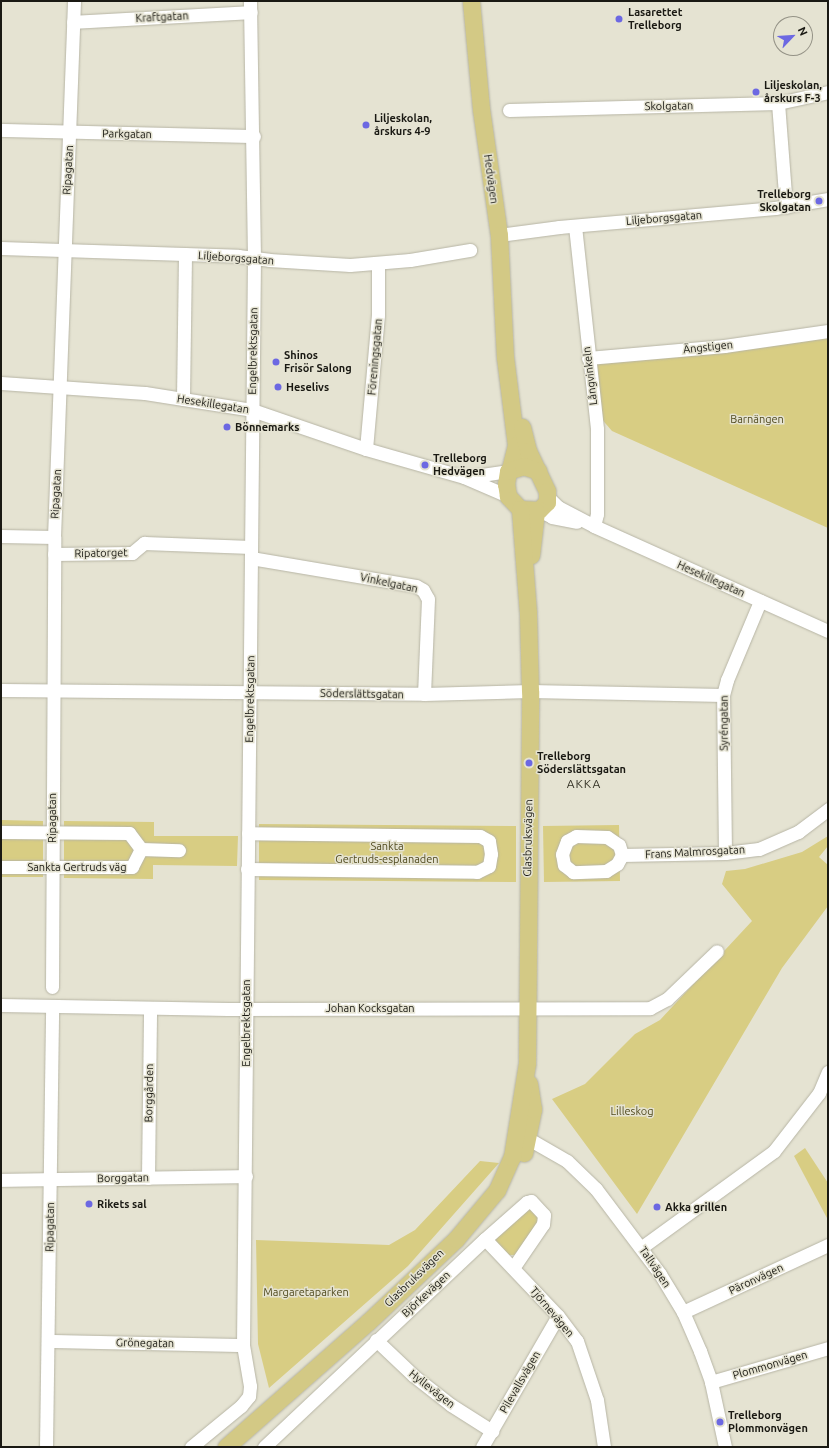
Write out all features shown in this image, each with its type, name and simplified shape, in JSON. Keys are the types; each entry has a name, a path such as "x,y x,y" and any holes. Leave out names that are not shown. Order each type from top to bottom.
{"main road":[{"name":"Hedvägen","path":"471,1 481,109 499,235 505,357 516,445 506,484 508,496"},
{"name":"Hedvägen","path":"505,357 528,451 538,471 536,507"},
{"path":"509,470 523,466 538,471"},
{"path":"508,496 536,507"},
{"name":"Glasbruksvägen","path":"243,1447 478,1228 515,1175 523,1135 527,1062 530,691 528,613 536,507"},
{"name":"Glasbruksvägen","path":"226,1447 368,1322 456,1239 496,1190 523,1135"}],"street":[{"name":"Ripagatan","path":"52,987 52,690 54,537 61,387 74,1"},
{"name":"Kraftgatan","path":"73,22 250,7"},
{"name":"Engelbrektsgatan","path":"191,1447 241,1406 249,1396 250,1386 243,1345 246,1176 247,869 254,258 254,136 250,7"},
{"name":"Skolgatan","path":"509,110 778,103 828,92"},
{"path":"778,103 786,207"},
{"name":"Parkgatan","path":"1,130 70,133 254,136"},
{"name":"Liljeborgsgatan","path":"499,235 575,226 786,207 828,199"},
{"name":"Långvinkeln","path":"575,226 588,358 597,429 597,514 594,526"},
{"name":"Liljeborgsgatan","path":"1,248 185,254 350,265 378,264 470,250"},
{"path":"183,399 185,254"},
{"name":"Föreningsgatan","path":"366,450 376,357 378,264"},
{"name":"Ängstigen","path":"588,358 724,346 828,331"},
{"name":"Hesekillegatan","path":"1,383 145,393 252,410 366,450 464,477 508,496"},
{"name":"Hesekillegatan","path":"464,477 493,475 509,470"},
{"name":"Hesekillegatan","path":"536,507 552,517 594,526 828,631"},
{"path":"1,536 54,537"},
{"name":"Vinkelgatan","path":"144,543 251,552 416,586 423,590 428,599 424,694"},
{"name":"Ripatorget","path":"54,554 132,553 144,543"},
{"name":"Syréngatan","path":"725,853 723,695 727,680 760,601"},
{"name":"Söderslättsgatan","path":"1,690 424,694 530,691 723,695"},
{"name":"Frans Malmrosgatan","path":"622,855 725,853 759,849 798,832 828,809"},
{"path":"1,832 129,833 141,849 179,850"},
{"path":"247,869 477,872 489,866 491,854 489,841 480,836 248,833"},
{"name":"Sankta Gertruds väg","path":"1,867 132,867 141,849"},
{"name":"Johan Kocksgatan","path":"1,1006 246,1009 527,1007 650,1008 667,999 717,951"},
{"name":"Ripagatan","path":"46,1447 52,1179 52,1006"},
{"name":"Borggården","path":"148,1178 150,1008"},
{"path":"642,1247 774,1151 815,1098 828,1072"},
{"name":"Tallvägen","path":"523,1135 567,1161 596,1189 642,1247 683,1312 711,1382 725,1447"},
{"name":"Borggatan","path":"1,1180 246,1176"},
{"name":"Björkevägen","path":"264,1447 485,1239 527,1202 531,1201 544,1215 543,1224 513,1268"},
{"name":"Tjörnevägen","path":"485,1239 558,1316 583,1355 597,1400 604,1447"},
{"name":"Päronvägen","path":"683,1312 828,1245"},
{"name":"Pilevallsvägen","path":"482,1447 558,1316"},
{"name":"Hyllevägen","path":"376,1340 414,1376 451,1405 492,1431"},
{"name":"Grönegatan","path":"48,1341 243,1345"},
{"name":"Plommonvägen","path":"711,1382 828,1348"}],"green space":[{"name":"Barnängen","path":"828,337 828,528 612,431 599,416 593,367 598,363"},
{"path":"1,820 43,821 43,877 1,877"},
{"path":"64,821 154,822 154,836 238,836 237,866 153,865 153,879 64,878"},
{"name":"Sankta Gertruds-esplanaden","path":"259,824 516,826 516,882 259,880"},
{"path":"619,825 620,881 544,882 543,826"},
{"name":"Lilleskog","path":"828,836 828,846 819,857 828,865 828,906 782,968 637,1214 552,1099 585,1084 635,1034 660,1020 752,921 722,884 726,871 745,869 802,852"},
{"path":"805,1148 828,1183 828,1220 794,1156"},
{"name":"Margaretaparken","path":"480,1161 499,1163 408,1266 269,1388 258,1344 256,1240 389,1245 415,1230"},
{"path":"530,1207 540,1220 517,1255 505,1255 493,1239"}],"place":[{"name":"Lasarettet Trelleborg","path":"619,19"},
{"name":"Liljeskolan, årskurs F-3","path":"756,92"},
{"name":"Liljeskolan, årskurs 4-9","path":"366,125"},
{"name":"Trelleborg Skolgatan","path":"819,201"},
{"name":"Shinos Frisör Salong","path":"276,362"},
{"name":"Heselivs","path":"278,387"},
{"name":"Bönnemarks","path":"227,427"},
{"name":"Trelleborg Hedvägen","path":"425,465"},
{"name":"Trelleborg Söderslättsgatan","path":"529,763"},
{"name":"Rikets sal","path":"89,1204"},
{"name":"Akka grillen","path":"657,1207"},
{"name":"Trelleborg Plommonvägen","path":"720,1422"}],"district":[{"name":"AKKA","path":"584,784"}]}
